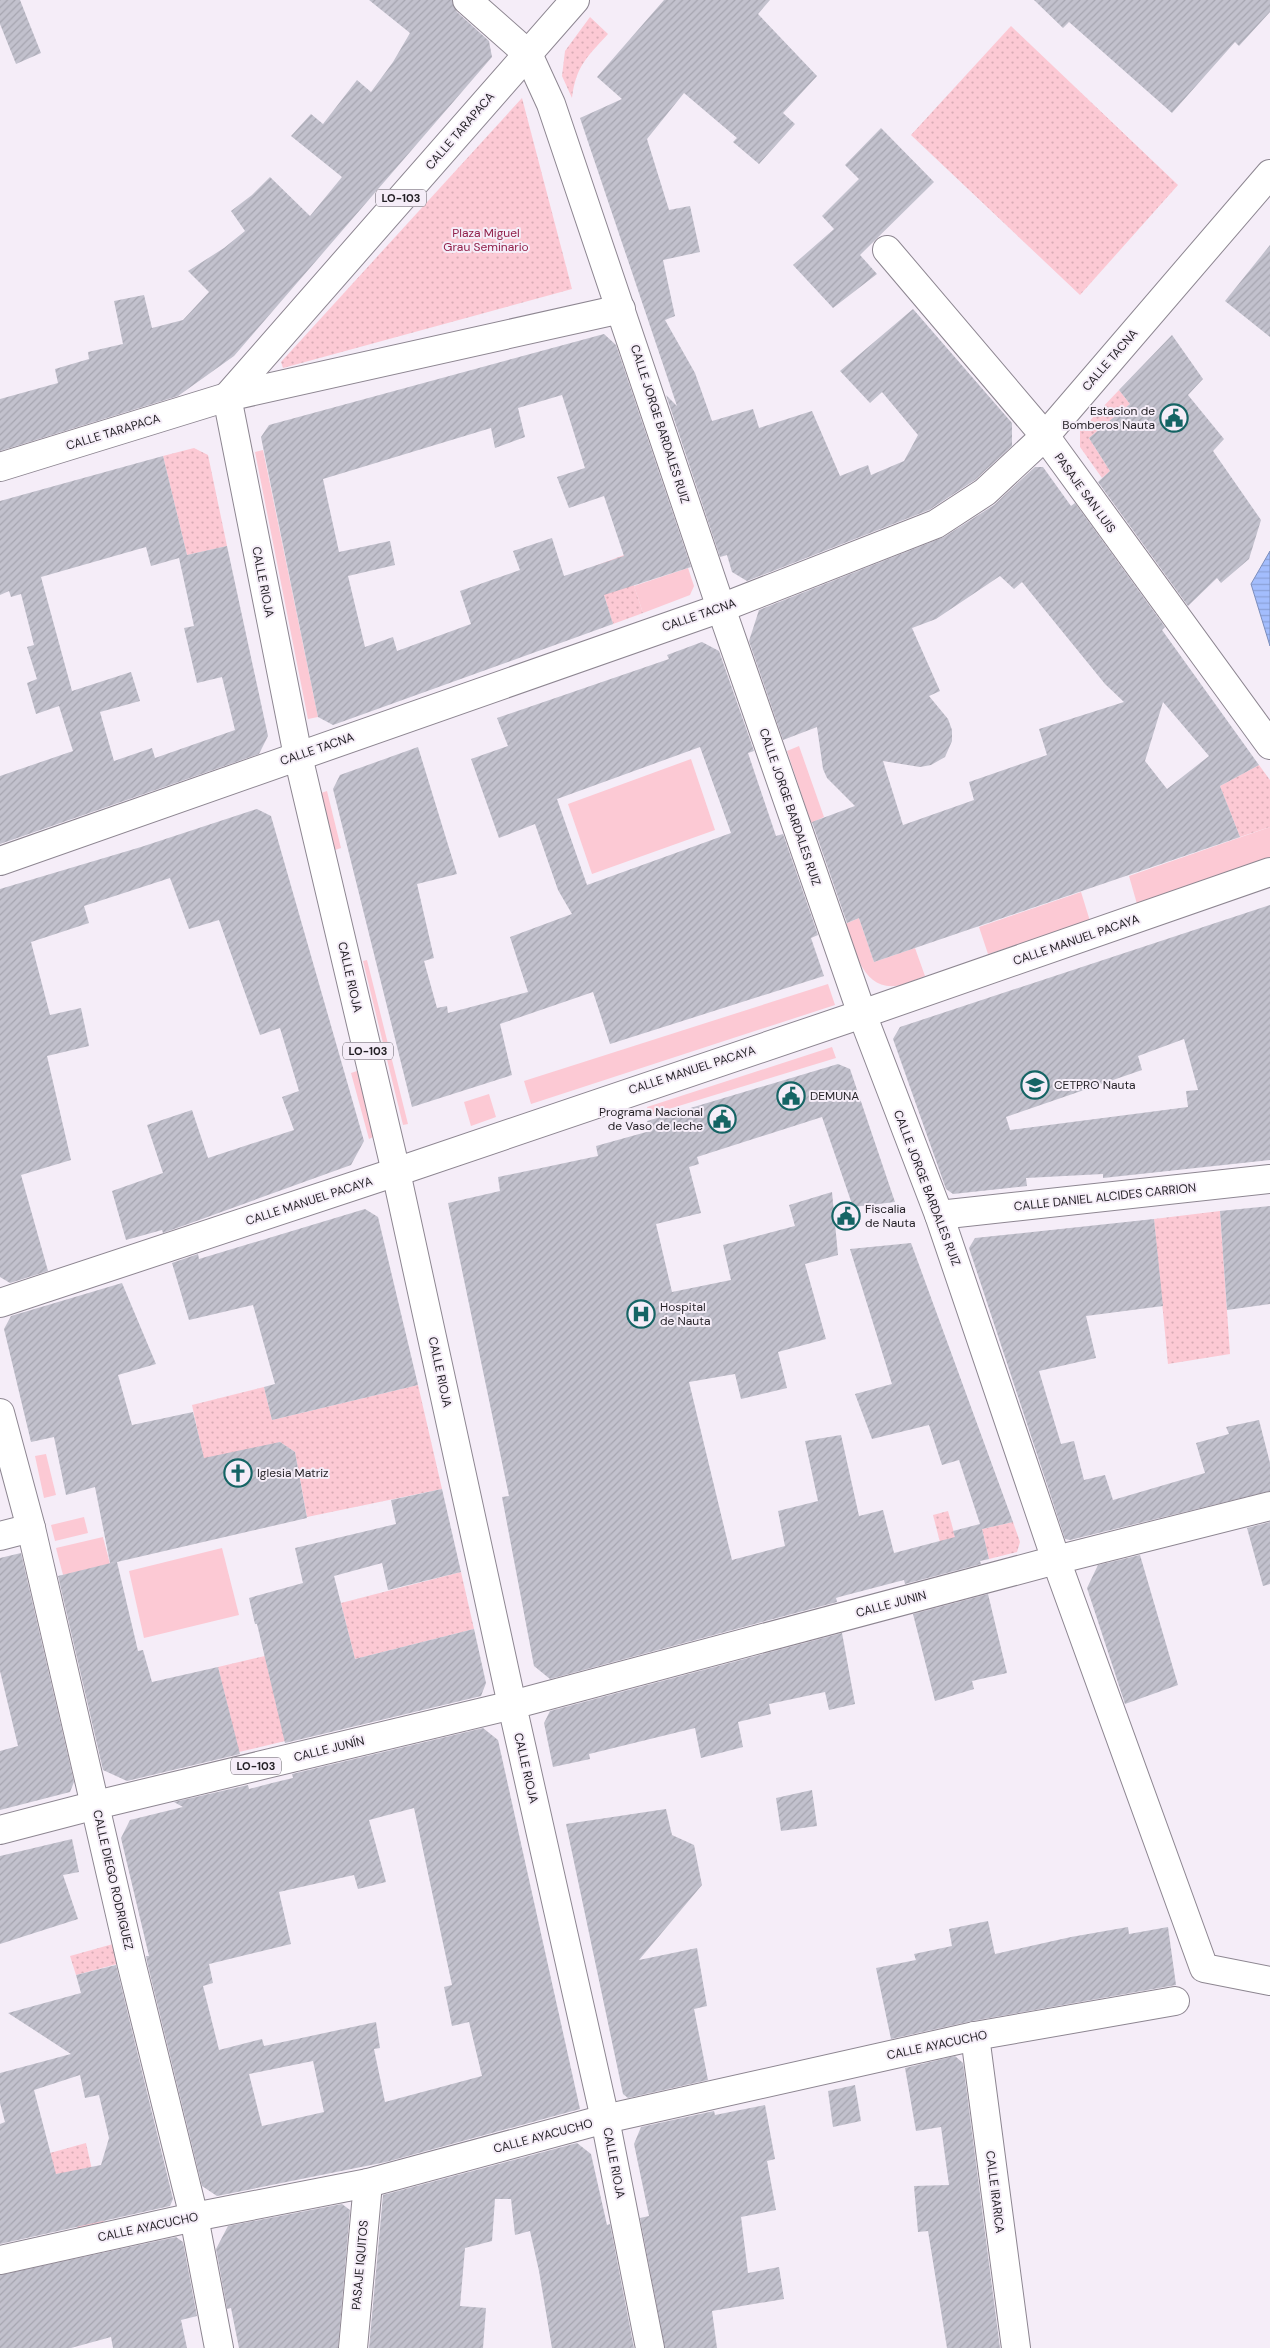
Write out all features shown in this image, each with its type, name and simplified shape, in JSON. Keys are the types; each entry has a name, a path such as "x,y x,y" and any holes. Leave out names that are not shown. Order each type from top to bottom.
{"street":[{"path":"467,0 528,54"},
{"name":"CALLE TARAPACA","path":"227,397 575,0"},
{"name":"CALLE JORGE BARDALES RUIZ","path":"528,54 551,104 721,608 862,1014 940,1215 1056,1560 1204,1968 1270,1981"},
{"name":"CALLE TACNA","path":"0,861 721,608 936,524 984,492 1045,436 1270,174"},
{"name":"PASAJE SAN LUIS","path":"888,250 1045,436 1270,745"},
{"name":"CALLE TARAPACA","path":"0,467 227,397 621,309"},
{"name":"CALLE RIOJA","path":"227,397 298,756 396,1172 512,1705 606,2119 650,2348"},
{"name":"CALLE MANUEL PACAYA","path":"0,1303 396,1172 862,1014 1270,872"},
{"name":"CALLE DANIEL ALCIDES CARRION","path":"940,1215 1270,1178"},
{"name":"CALLE DIEGO RODRIGUEZ","path":"0,1414 31,1528 132,1966 194,2216 219,2348"},
{"name":"CALLE JUNIN","path":"512,1705 1056,1560 1270,1506"},
{"path":"0,1536 31,1528"},
{"name":"CALLE JUNÍN","path":"0,1830 96,1805 512,1705"},
{"name":"CALLE AYACUCHO","path":"0,2260 194,2216 368,2183 606,2119 975,2036 1175,2001"},
{"name":"CALLE IRARICA","path":"975,2036 1016,2348"},
{"name":"PASAJE IQUITOS","path":"353,2348 368,2183"}],"green space":[{"path":"590,17 608,34 588,56 580,70 576,78 572,98 562,76 565,51"},
{"path":"1011,26 1178,185 1080,295 911,135"},
{"name":"Plaza Miguel Grau Seminario","path":"522,98 572,289 283,368 281,362"},
{"path":"1119,390 1130,404 1089,438 1110,471 1102,478 1080,447 1080,431"},
{"path":"194,448 208,455 227,546 187,555 163,456"},
{"path":"263,450 318,717 308,719 255,452"},
{"path":"624,555 643,613 613,624 595,566"},
{"path":"688,568 694,586 690,595 643,613 634,586"},
{"path":"799,746 824,817 811,823 787,751"},
{"path":"691,759 715,830 592,874 568,804"},
{"path":"1259,765 1270,780 1270,827 1240,837 1220,786"},
{"path":"327,791 341,848 335,850 321,793"},
{"path":"1270,827 1270,866 1139,911 1129,876"},
{"path":"1081,892 1090,921 988,954 979,927"},
{"path":"859,918 874,962 915,948 925,976 895,986 884,985 875,981 867,974 856,955 845,924"},
{"path":"367,960 408,1124 403,1125 363,961"},
{"path":"828,984 835,1005 531,1104 524,1081"},
{"path":"832,1047 836,1058 649,1115 647,1107"},
{"path":"357,1071 375,1136 369,1139 351,1073"},
{"path":"489,1094 496,1117 471,1126 464,1102"},
{"path":"1220,1211 1230,1354 1168,1364 1154,1219"},
{"path":"418,1385 442,1489 307,1517 295,1452 280,1442 207,1474 192,1405 264,1387 272,1420"},
{"path":"46,1454 56,1495 44,1498 35,1456"},
{"path":"948,1511 963,1565 947,1569 933,1515"},
{"path":"84,1517 88,1533 55,1541 51,1525"},
{"path":"1013,1522 1020,1542 1017,1552 989,1559 982,1529"},
{"path":"103,1537 110,1564 63,1575 56,1548"},
{"path":"222,1548 239,1615 144,1638 129,1571"},
{"path":"461,1572 474,1629 355,1659 341,1603"},
{"path":"265,1656 285,1741 239,1752 218,1667"},
{"path":"113,1944 117,1964 76,1975 70,1956"},
{"path":"86,2143 104,2223 78,2229 64,2173 55,2174 50,2153"}],"water":[{"path":"1270,551 1270,646 1251,584"}],"building":[{"path":"0,0 20,0 41,53 16,64 0,24"},
{"path":"369,0 452,0 457,12 489,41 492,57 234,356 178,396 0,451 0,399 58,383 55,369 89,359 88,352 123,344 114,301 144,295 152,328 183,320 209,292 188,271 224,248 245,231 231,211 252,195 270,177 310,216 342,177 291,136 311,114 323,124 357,80 371,92 393,62 410,33"},
{"path":"664,0 770,0 758,14 817,76 783,113 795,124 759,164 733,142 737,138 684,93 647,139 669,210 690,206 700,252 663,260 675,316 665,320 695,373 712,421 753,409 759,428 812,411 840,476 868,465 871,475 904,461 918,435 882,392 870,403 840,371 913,309 1012,423 1012,446 975,480 929,510 747,581 732,572 727,555 720,557 666,395 677,406 580,118 622,99 597,77"},
{"path":"1034,0 1270,0 1270,12 1239,46 1235,42 1172,113 1069,22 1063,28"},
{"path":"881,128 934,182 860,255 877,274 833,308 793,265 834,229 822,216 859,179 845,165"},
{"path":"1270,245 1270,337 1225,301"},
{"path":"604,334 616,345 691,567 604,595 613,624 333,725 318,717 261,437 269,425","holes":["562,395 585,468 557,477 569,508 604,496 624,556 564,576 552,538 513,551 520,570 460,591 471,624 397,651 393,637 365,647 348,576 395,565 390,541 339,552 323,479 491,428 495,448 525,437 518,408"]},
{"path":"1172,335 1203,379 1188,395 1224,439 1213,451 1261,520 1249,559 1221,583 1217,578 1188,606 1098,482 1110,471 1089,438 1130,404 1119,390"},
{"path":"163,456 187,555 227,546 268,736 259,754 0,844 0,776 73,751 59,706 36,714 27,683 37,679 27,647 34,645 21,594 11,597 9,591 0,595 0,501","holes":["146,547 151,566 179,558 194,626 184,628 197,683 222,677 235,730 155,758 152,748 114,761 100,712 140,701 131,672 72,691 41,577"]},
{"path":"1035,467 1043,467 1071,506 1075,503 1165,627 1162,630 1259,765 1220,786 1240,837 874,962 859,918 847,923 812,822 855,806 827,778 823,769 817,727 783,740 749,641 759,610 944,537 994,505","holes":["1000,576 1014,589 1022,582 1105,684 1124,702 1039,729 1047,755 969,782 974,800 903,825 883,761 920,767 931,765 945,757 952,741 952,730 948,719 929,696 940,691 912,628 936,619","1163,702 1209,756 1167,789 1145,761"]},
{"path":"702,642 719,651 754,751 748,753 776,836 783,834 818,935 811,938 824,976 610,1044 593,992 500,1024 512,1075 412,1107 333,789 340,775 418,747 457,874 417,884 434,958 424,961 437,1008 447,1006 448,1013 528,992 510,937 572,914 558,890 535,824 499,838 471,759 508,746 497,718 669,659 667,655","holes":["700,747 731,833 587,885 557,799"]},
{"path":"257,809 271,816 364,1141 351,1165 163,1233 162,1230 126,1240 112,1191 163,1173 147,1125 192,1110 208,1158 294,1130 282,1097 299,1091 280,1028 260,1035 219,920 189,929 170,878 84,906 89,923 31,942 50,1015 81,1008 89,1046 47,1056 71,1160 21,1175 48,1271 10,1283 0,1277 0,889 141,847"},
{"path":"1270,905 1270,1160 1103,1178 1103,1174 1026,1178 1027,1186 953,1194 946,1189 893,1039 900,1027","holes":["1184,1039 1198,1090 1186,1091 1188,1107 1010,1130 1006,1117 1142,1070 1138,1056"]},
{"path":"838,1064 850,1069 895,1202 853,1207 822,1117 697,1157 699,1164 689,1167 701,1213 656,1224 672,1292 731,1280 723,1245 795,1226 789,1205 832,1192 838,1255 805,1264 826,1339 778,1352 787,1388 741,1399 735,1374 689,1382 732,1560 785,1546 778,1511 818,1501 805,1441 841,1435 859,1516 883,1510 894,1553 955,1537 953,1531 980,1524 959,1460 942,1465 929,1425 872,1439 855,1394 892,1384 850,1249 911,1243 1013,1522 982,1529 989,1559 980,1561 981,1564 905,1584 904,1580 839,1597 836,1598 837,1602 550,1679 534,1666 502,1497 509,1496 448,1203 500,1191 498,1177 598,1156 596,1146 650,1131 647,1121"},
{"path":"1270,1206 1270,1304 1227,1310 1220,1211"},
{"path":"365,1209 378,1217 418,1385 272,1420 264,1387 275,1384 253,1305 189,1320 172,1263 198,1254 199,1259"},
{"path":"1154,1219 1163,1306 1086,1316 1096,1358 1039,1371 1061,1444 1074,1441 1084,1480 1105,1475 1113,1500 1205,1473 1196,1443 1229,1434 1226,1427 1259,1420 1270,1463 1270,1491 1070,1540 1065,1539 969,1248 975,1238"},
{"path":"122,1283 156,1364 118,1375 132,1425 193,1412 204,1458 280,1442 295,1452 307,1518 117,1562 138,1651 143,1650 152,1682 218,1667 240,1754 127,1781 103,1770 58,1576 115,1562 110,1563 95,1487 66,1495 54,1437 31,1442 4,1329 11,1316"},
{"path":"442,1489 461,1572 388,1590 382,1563 334,1576 355,1659 474,1629 486,1683 481,1696 285,1743 249,1598 303,1583 295,1548 396,1524 391,1500"},
{"path":"1270,1522 1270,1584 1263,1586 1247,1528"},
{"path":"21,1553 74,1782 70,1792 0,1810 0,1751 18,1746 0,1671 0,1558"},
{"path":"1140,1555 1178,1685 1125,1704 1087,1588 1098,1565"},
{"path":"988,1594 1007,1673 972,1681 974,1689 935,1701 913,1614"},
{"path":"842,1633 855,1704 829,1710 825,1692 769,1704 771,1714 738,1722 743,1747 701,1758 695,1728 589,1754 590,1759 553,1767 544,1723 550,1711"},
{"path":"483,1728 498,1740 580,2109 386,2162 217,2196 202,2186 147,1962 146,1956 149,1956 121,1838 130,1820 183,1807 174,1802 248,1785 249,1789 293,1778 292,1774","holes":["414,1808 452,1985 444,1987 452,2026 469,2022 482,2076 385,2102 374,2049 380,2048 376,2022 264,2046 262,2039 219,2050 203,1986 213,1983 209,1964 291,1944 279,1892 354,1875 358,1889 386,1882 369,1820","313,2061 324,2112 262,2126 249,2074"]},
{"path":"812,1790 817,1826 781,1831 776,1798"},
{"path":"666,1809 672,1835 694,1845 702,1885 639,1960 697,1948 707,2006 694,2009 708,2080 628,2098 623,2094 566,1824"},
{"path":"72,1839 79,1872 63,1875 78,1919 0,1944 0,1856"},
{"path":"988,1921 995,1954 1071,1937 1128,1927 1129,1934 1168,1927 1176,1985 972,2021 891,2039 876,1968 916,1960 914,1954 952,1946 949,1929"},
{"path":"116,1965 173,2199 170,2206 0,2244 0,2124 5,2122 0,2103 0,2073 71,2054 8,2013 81,1993 76,1975","holes":["80,2075 85,2098 99,2095 109,2138 101,2165 56,2174 34,2090"]},
{"path":"955,2056 963,2063 1000,2348 947,2348 928,2231 918,2232 914,2186 949,2185 941,2127 916,2131 905,2068"},
{"path":"855,2085 861,2121 833,2127 828,2091"},
{"path":"765,2105 775,2159 767,2161 776,2210 741,2217 748,2273 779,2267 784,2299 712,2311 717,2348 665,2348 640,2218 649,2216 634,2144 641,2127 714,2111 715,2115"},
{"path":"577,2143 591,2154 607,2225 610,2224 634,2348 552,2348 530,2231 515,2235 511,2199 495,2199 492,2241 465,2248 460,2306 486,2308 483,2348 369,2348 383,2195"},
{"path":"342,2204 350,2210 338,2348 239,2348 231,2308 227,2309 216,2249 228,2226"},
{"path":"176,2237 183,2242 197,2316 181,2320 187,2348 113,2348 111,2337 71,2348 0,2348 0,2275"}],"place":[{"name":"Estacion de Bomberos Nauta","path":"1174,418"},
{"name":"CETPRO Nauta","path":"1035,1085"},
{"name":"DEMUNA","path":"791,1096"},
{"name":"Programa Nacional de Vaso de leche","path":"722,1119"},
{"name":"Fiscalia de Nauta","path":"846,1216"},
{"name":"Hospital de Nauta","path":"641,1314"},
{"name":"Iglesia Matriz","path":"238,1473"}]}
